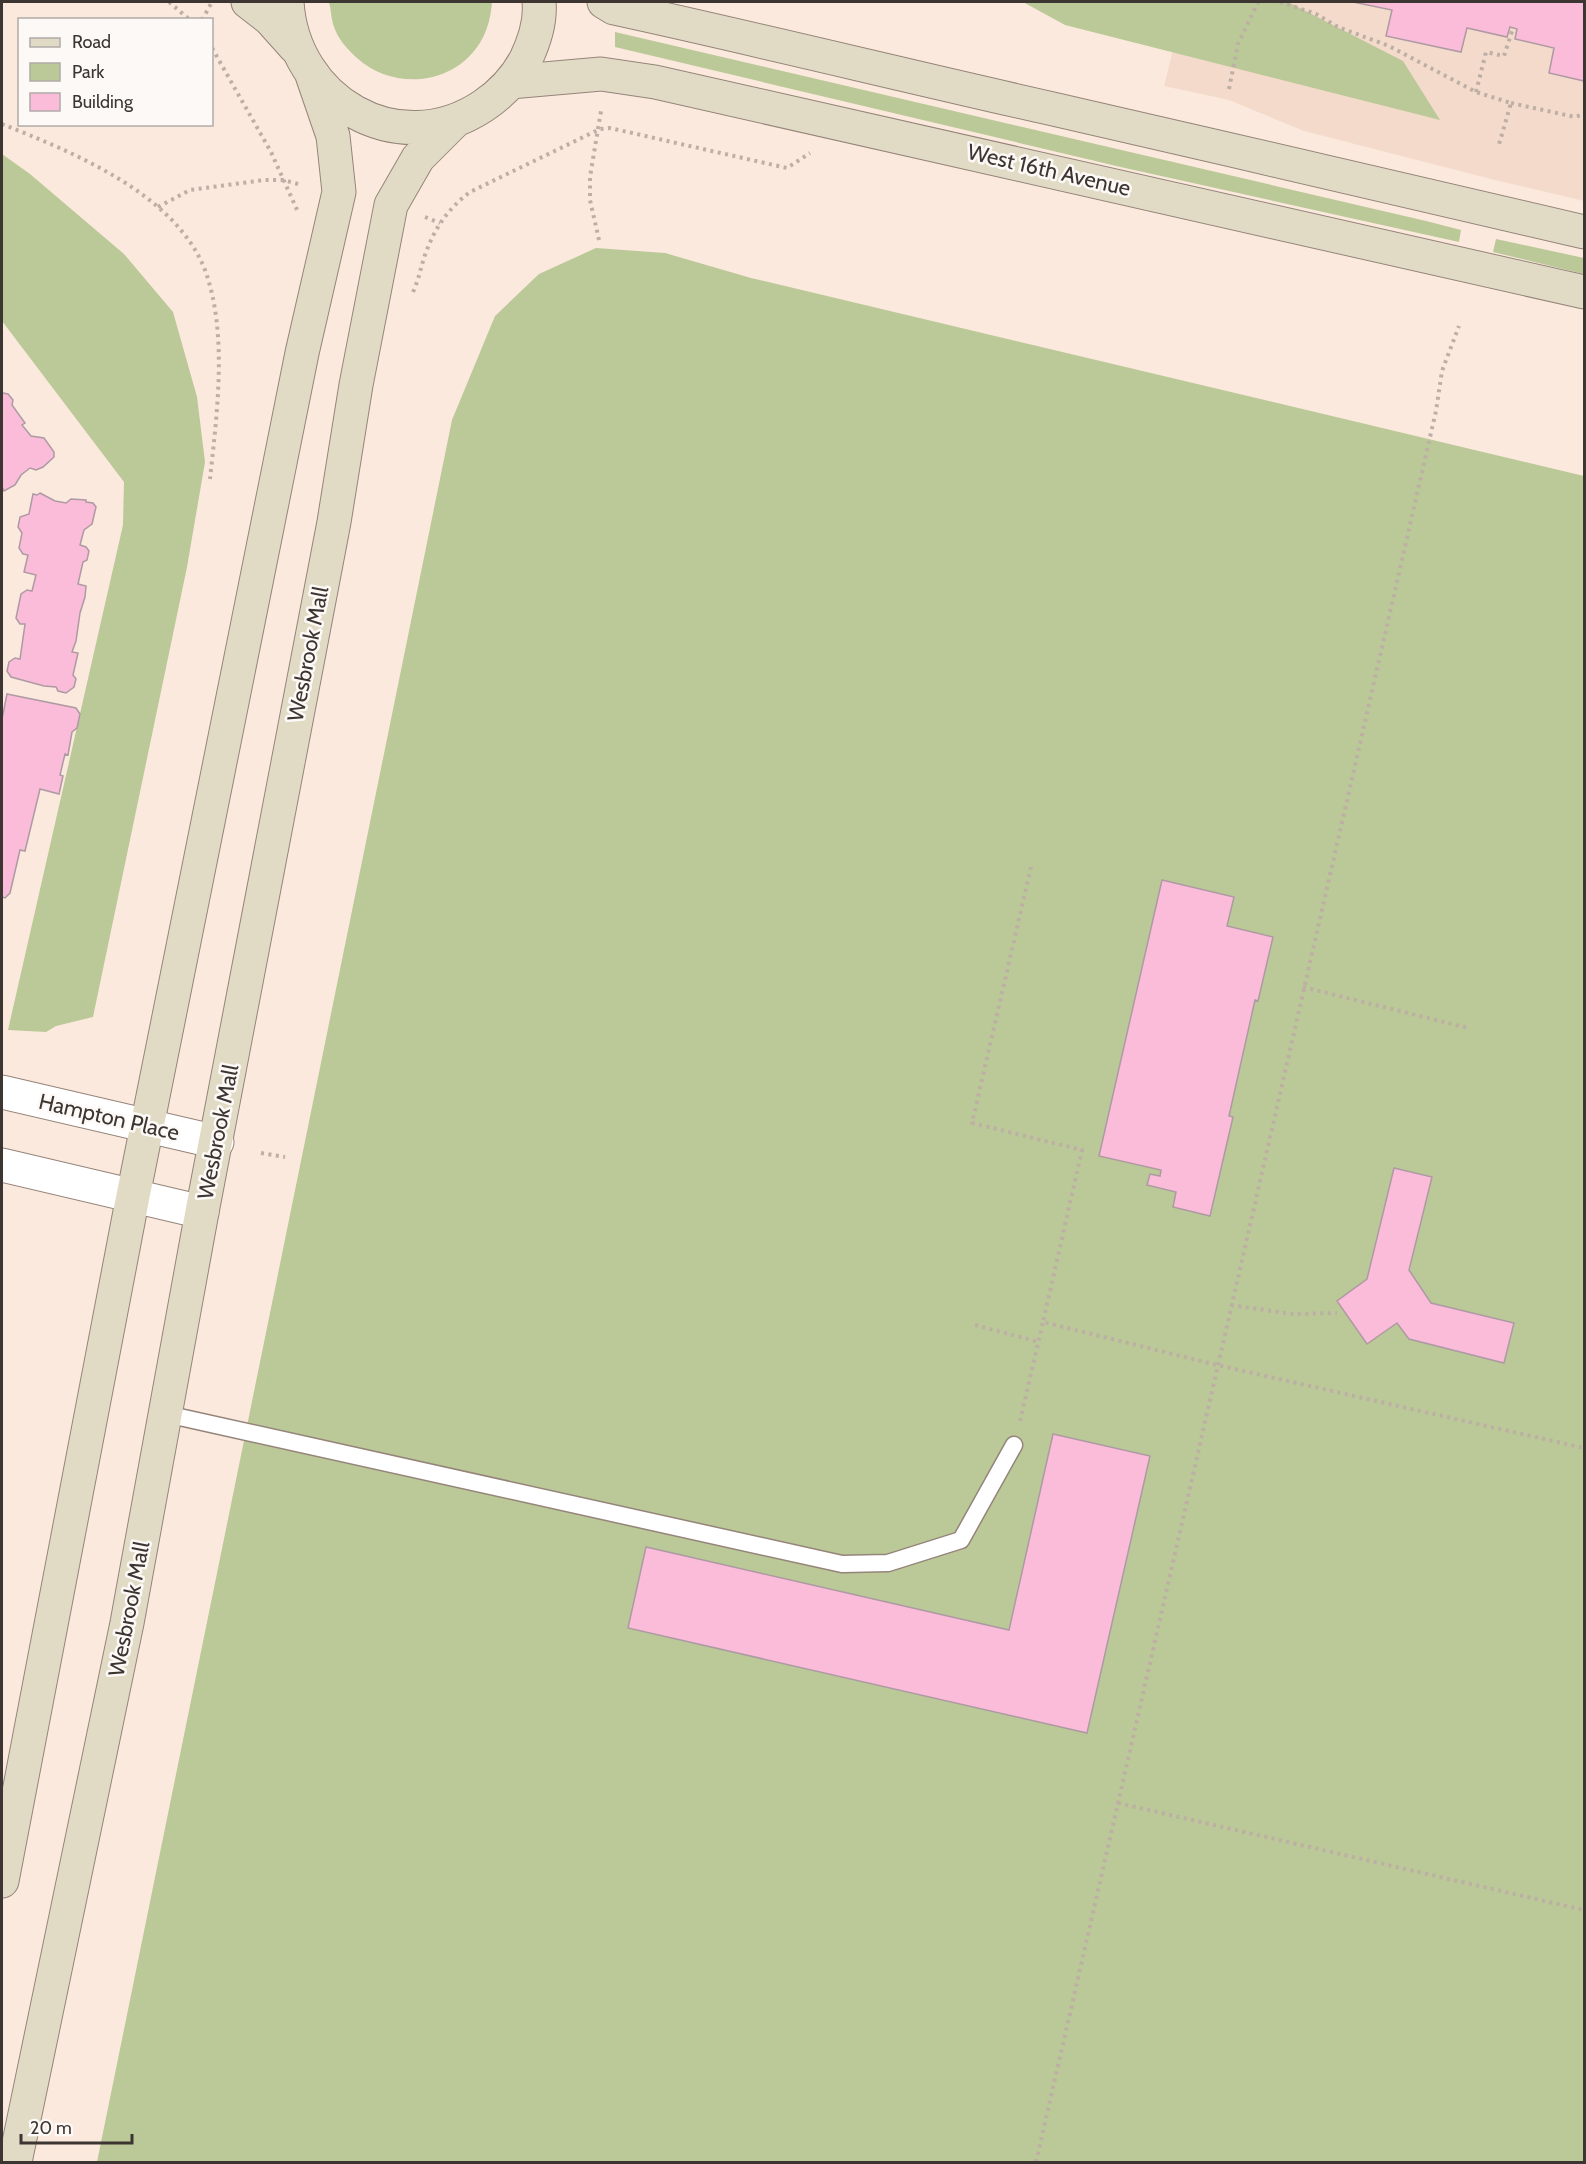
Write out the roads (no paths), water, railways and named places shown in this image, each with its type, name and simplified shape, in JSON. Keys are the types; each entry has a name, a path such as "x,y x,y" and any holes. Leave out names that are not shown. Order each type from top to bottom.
{"main road":[{"path":"248,2 270,19 338,101 354,112 378,122 404,127 428,126 456,120 494,99 510,82 530,51 537,29 539,2"},
{"path":"2,1881 133,1196 299,365 339,192 333,136 288,18 287,2"},
{"path":"604,2 614,8 1261,155 1584,232"},
{"name":"West 16th Avenue","path":"510,82 601,74 655,81 1584,292"},
{"name":"Wesbrook Mall","path":"15,2163 120,1657 202,1212 334,522 356,385 391,205 418,158 456,120"}],"street":[{"name":"Hampton Place","path":"2,1092 217,1142"},
{"path":"2,1165 202,1212"}],"lane":[{"path":"166,1414 842,1564 888,1563 961,1540 1014,1445"}]}
